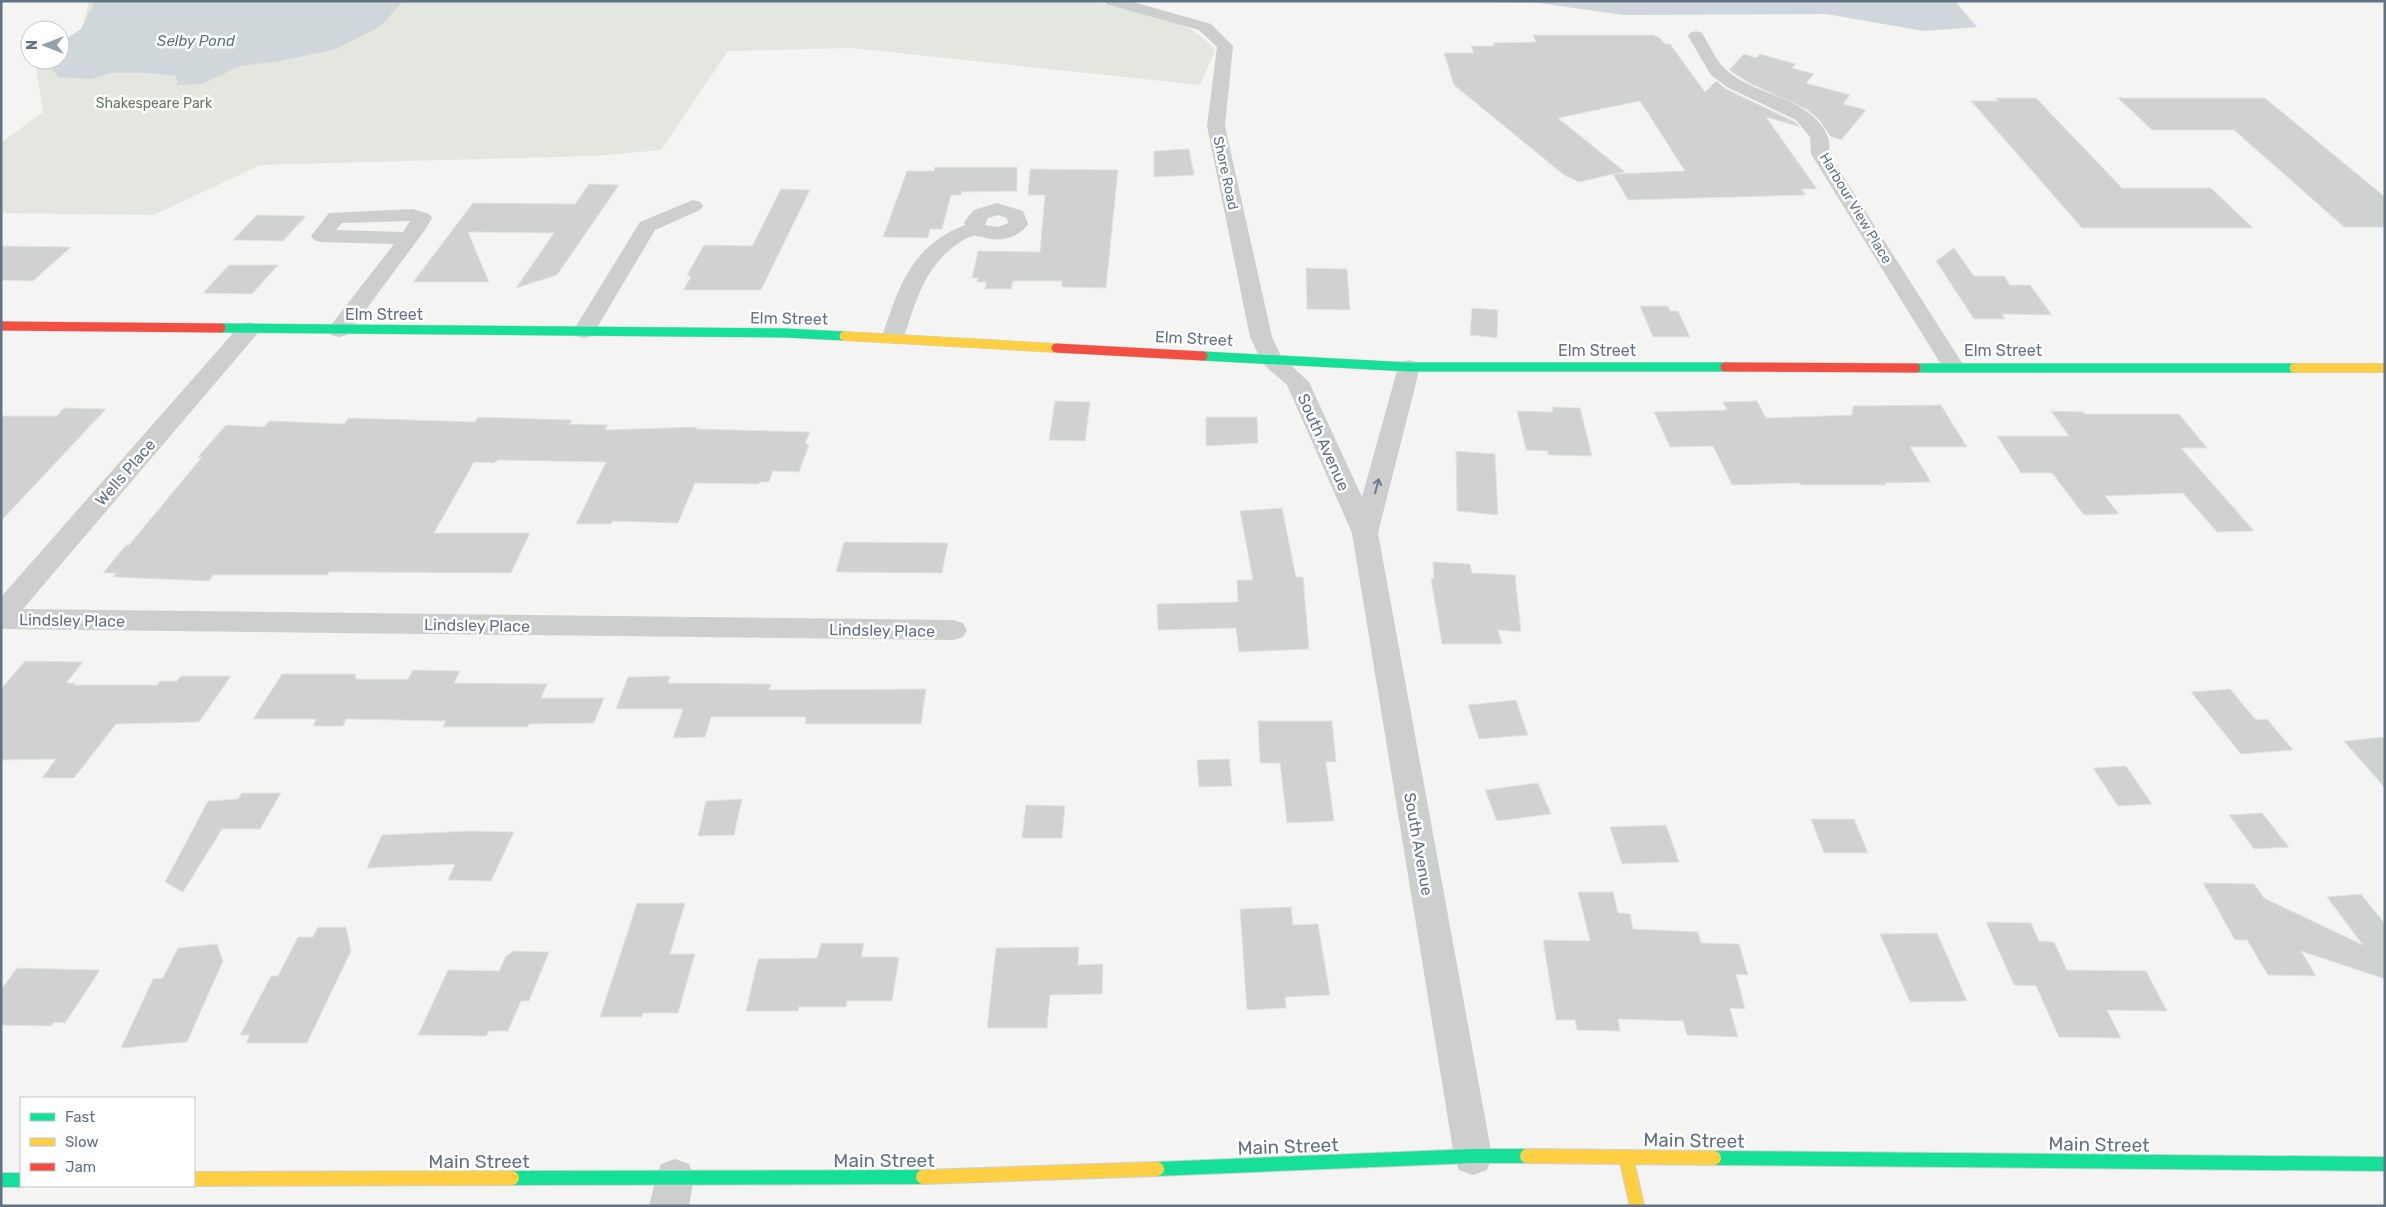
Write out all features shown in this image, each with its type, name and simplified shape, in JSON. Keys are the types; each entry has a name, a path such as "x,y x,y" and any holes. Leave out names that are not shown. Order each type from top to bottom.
{"street":[{"name":"Shore Road","path":"1112,1 1205,27 1225,46 1216,126 1261,337 1271,359"},
{"name":"Harbour View Place","path":"1696,36 1718,71 1732,83 1802,116 1819,136 1820,154 1953,366"},
{"path":"584,331 647,226 693,206"},
{"path":"893,338 910,287 929,256 934,250 952,238 976,228"},
{"path":"339,330 408,238"},
{"name":"Elm Street","path":"1,326 785,333 1409,367 1953,366 2385,368"},
{"name":"Wells Place","path":"1,617 250,329"},
{"name":"South Avenue","path":"1271,359 1297,382 1365,533 1474,1156"},
{"name":"South Avenue","path":"1365,533 1409,367"},
{"name":"Lindsley Place","path":"1,617 952,630"},
{"name":"Main Street","path":"195,1179 672,1192 1474,1156 2385,1164"},
{"path":"1626,1157 1637,1206"},
{"path":"1,1180 20,1180"}],"green space":[{"name":"Shakespeare Park","path":"89,1 1091,1 1141,11 1174,21 1203,38 1215,50 1200,85 852,48 728,51 661,150 596,156 260,165 154,215 1,213 1,143 43,112 36,70 70,70 70,46 82,30"}],"water":[{"name":"Selby Pond","path":"95,1 403,1 381,26 336,49 280,61 240,66 202,84 178,85 176,76 151,73 111,73 91,79 58,77 53,70 70,70 70,36 81,29"},
{"path":"1465,1 1955,1 1977,27 1924,31 1826,14 1623,15 1539,3"}],"building":[{"path":"1533,35 1653,35 1660,38 1665,44 1670,44 1705,92 1716,81 1726,89 1795,122 1800,127 1766,117 1817,189 1801,189 1806,195 1628,200 1613,174 1579,182 1564,175 1454,85 1444,53 1474,53 1471,46 1494,46 1493,43 1536,42","holes":["1640,101 1685,171 1614,174 1625,172 1558,118"]},
{"path":"1744,54 1756,58 1760,54 1796,64 1792,68 1814,74 1806,83 1850,95 1843,104 1866,110 1841,140 1830,136 1820,121 1808,110 1751,84 1729,70"},
{"path":"1996,98 2036,98 2122,188 2211,188 2253,228 2082,228 1971,101 1998,101"},
{"path":"2118,98 2265,98 2385,197 2385,227 2344,227 2234,130 2152,130"},
{"path":"1189,149 1194,175 1154,177 1154,151"},
{"path":"935,167 1017,167 1017,191 962,192 961,195 951,195 942,229 930,229 928,238 883,237 907,171 934,171"},
{"path":"1030,169 1118,170 1106,288 1062,287 1062,281 1013,281 1011,289 985,289 986,282 977,282 978,278 972,278 978,251 1040,252 1045,195 1028,195"},
{"path":"589,184 619,185 557,275 516,288 554,233 468,232 489,282 413,282 473,203 575,204"},
{"path":"781,189 810,190 761,290 683,290 691,277 687,275 704,245 752,246"},
{"path":"257,215 306,216 283,241 233,240"},
{"path":"1,246 71,247 33,281 1,280"},
{"path":"1954,248 1974,276 2004,276 2010,285 2030,285 2052,315 2002,314 2005,319 1974,319 1936,261"},
{"path":"229,265 278,265 252,294 203,293"},
{"path":"1306,268 1347,269 1350,310 1307,309"},
{"path":"1640,306 1668,306 1670,311 1678,311 1690,337 1653,337"},
{"path":"1472,308 1498,310 1497,338 1470,335"},
{"path":"1055,401 1090,402 1085,441 1049,440"},
{"path":"1757,401 1766,418 1852,415 1853,406 1941,405 1967,447 1910,447 1931,482 1885,483 1886,485 1801,485 1800,483 1732,485 1713,446 1670,447 1654,412 1727,410 1723,402"},
{"path":"1552,407 1580,408 1592,456 1548,455 1548,451 1526,450 1517,411 1553,412"},
{"path":"64,408 106,409 1,521 1,416 57,416"},
{"path":"2051,411 2083,412 2085,414 2179,414 2207,448 2181,448 2254,531 2217,532 2183,493 2105,496 2119,514 2084,515 2052,473 2021,473 1997,436 2069,436"},
{"path":"478,417 572,420 569,424 608,425 605,430 697,427 696,429 810,432 805,443 809,445 799,472 773,471 769,482 759,482 759,484 695,483 678,523 612,521 611,524 576,524 606,462 498,460 494,463 474,462 434,533 530,533 511,573 329,572 328,575 213,575 209,581 113,577 116,573 103,573 126,545 129,545 202,457 198,457 226,425 264,427 269,421 344,424 349,418 475,422"},
{"path":"1206,417 1257,417 1258,443 1206,446"},
{"path":"1456,451 1495,454 1498,515 1457,511"},
{"path":"1282,508 1296,577 1303,577 1309,649 1239,652 1236,628 1158,630 1157,604 1238,602 1237,580 1253,580 1240,511"},
{"path":"844,542 948,543 942,573 836,572"},
{"path":"1433,562 1470,564 1472,573 1515,575 1521,632 1498,630 1502,644 1442,644 1431,579 1434,578"},
{"path":"25,661 83,662 66,683 75,683 74,685 157,685 160,681 177,681 181,676 231,676 199,722 116,724 74,778 42,778 56,759 1,760 1,689"},
{"path":"413,670 460,671 454,683 547,684 541,698 604,698 594,723 529,724 528,727 443,727 446,721 346,719 343,726 313,726 316,719 253,719 282,674 355,674 356,679 408,679"},
{"path":"670,676 668,683 771,684 769,690 926,689 921,724 805,724 806,717 711,717 705,737 673,738 683,709 616,709 628,677"},
{"path":"2230,689 2256,720 2267,719 2293,750 2241,754 2191,692"},
{"path":"1516,700 1528,735 1479,739 1468,705"},
{"path":"1258,721 1332,721 1336,762 1326,762 1334,821 1287,823 1280,763 1260,763"},
{"path":"2385,737 2385,788 2344,741"},
{"path":"1229,759 1232,786 1199,787 1197,760"},
{"path":"2126,766 2152,804 2118,806 2093,768"},
{"path":"1538,783 1551,814 1497,821 1485,790"},
{"path":"242,793 281,793 260,829 222,829 183,892 165,882 208,801 238,799"},
{"path":"742,799 734,835 698,836 706,801"},
{"path":"1026,805 1065,806 1062,838 1022,838"},
{"path":"2262,813 2289,847 2254,849 2229,815"},
{"path":"1811,819 1854,819 1868,853 1824,853"},
{"path":"1666,825 1679,862 1622,864 1610,827"},
{"path":"471,831 514,832 491,881 448,880 455,864 367,868 382,835"},
{"path":"2203,883 2254,884 2264,898 2363,945 2327,897 2361,894 2385,924 2385,979 2301,951 2316,976 2268,975 2247,940 2235,940"},
{"path":"1578,892 1613,892 1618,913 1630,914 1633,929 1698,932 1701,943 1739,944 1748,975 1736,974 1745,1009 1730,1008 1738,1037 1687,1035 1683,1021 1618,1019 1620,1031 1577,1030 1575,1020 1556,1020 1543,940 1590,941"},
{"path":"637,903 685,903 670,954 695,954 678,1013 643,1013 642,1017 600,1017"},
{"path":"1291,907 1293,925 1318,924 1330,995 1285,997 1286,1008 1247,1010 1240,909"},
{"path":"1986,922 2031,923 2039,941 2054,942 2067,970 2146,971 2167,1011 2107,1010 2121,1038 2059,1037 2036,986 2014,985"},
{"path":"318,927 346,927 351,951 307,1043 246,1043 250,1035 240,1035 271,976 278,976 298,937 313,937"},
{"path":"1937,933 1967,1001 1910,1002 1880,934"},
{"path":"821,943 864,943 861,957 899,957 892,1001 847,1001 846,1007 799,1007 798,1011 746,1011 758,959 817,958"},
{"path":"217,944 223,961 187,1042 121,1048 153,979 163,978 178,948"},
{"path":"1079,947 1078,965 1103,964 1102,994 1050,995 1047,1028 987,1028 996,948"},
{"path":"514,951 549,952 529,1001 521,1001 508,1031 489,1031 486,1036 418,1035 448,970 499,971 506,956"},
{"path":"17,968 100,970 65,1023 54,1022 51,1026 1,1025 1,990"}],"traffic: fast":[{"path":"221,328 785,333 844,336"},
{"path":"1203,356 1409,367 1725,367"},
{"path":"1916,368 2294,368"},
{"path":"1157,1169 1473,1156 1527,1156"},
{"path":"1714,1158 2385,1164"},
{"path":"512,1178 923,1177"},
{"path":"1,1180 20,1180"}],"traffic: slow":[{"path":"844,336 1056,348"},
{"path":"2294,368 2385,368"},
{"path":"1527,1156 1714,1158"},
{"path":"1626,1157 1637,1206"},
{"path":"923,1177 1157,1169"},
{"path":"195,1179 512,1178"}],"traffic: jam":[{"path":"1,326 221,328"},
{"path":"1056,348 1203,356"},
{"path":"1725,367 1916,368"}]}
